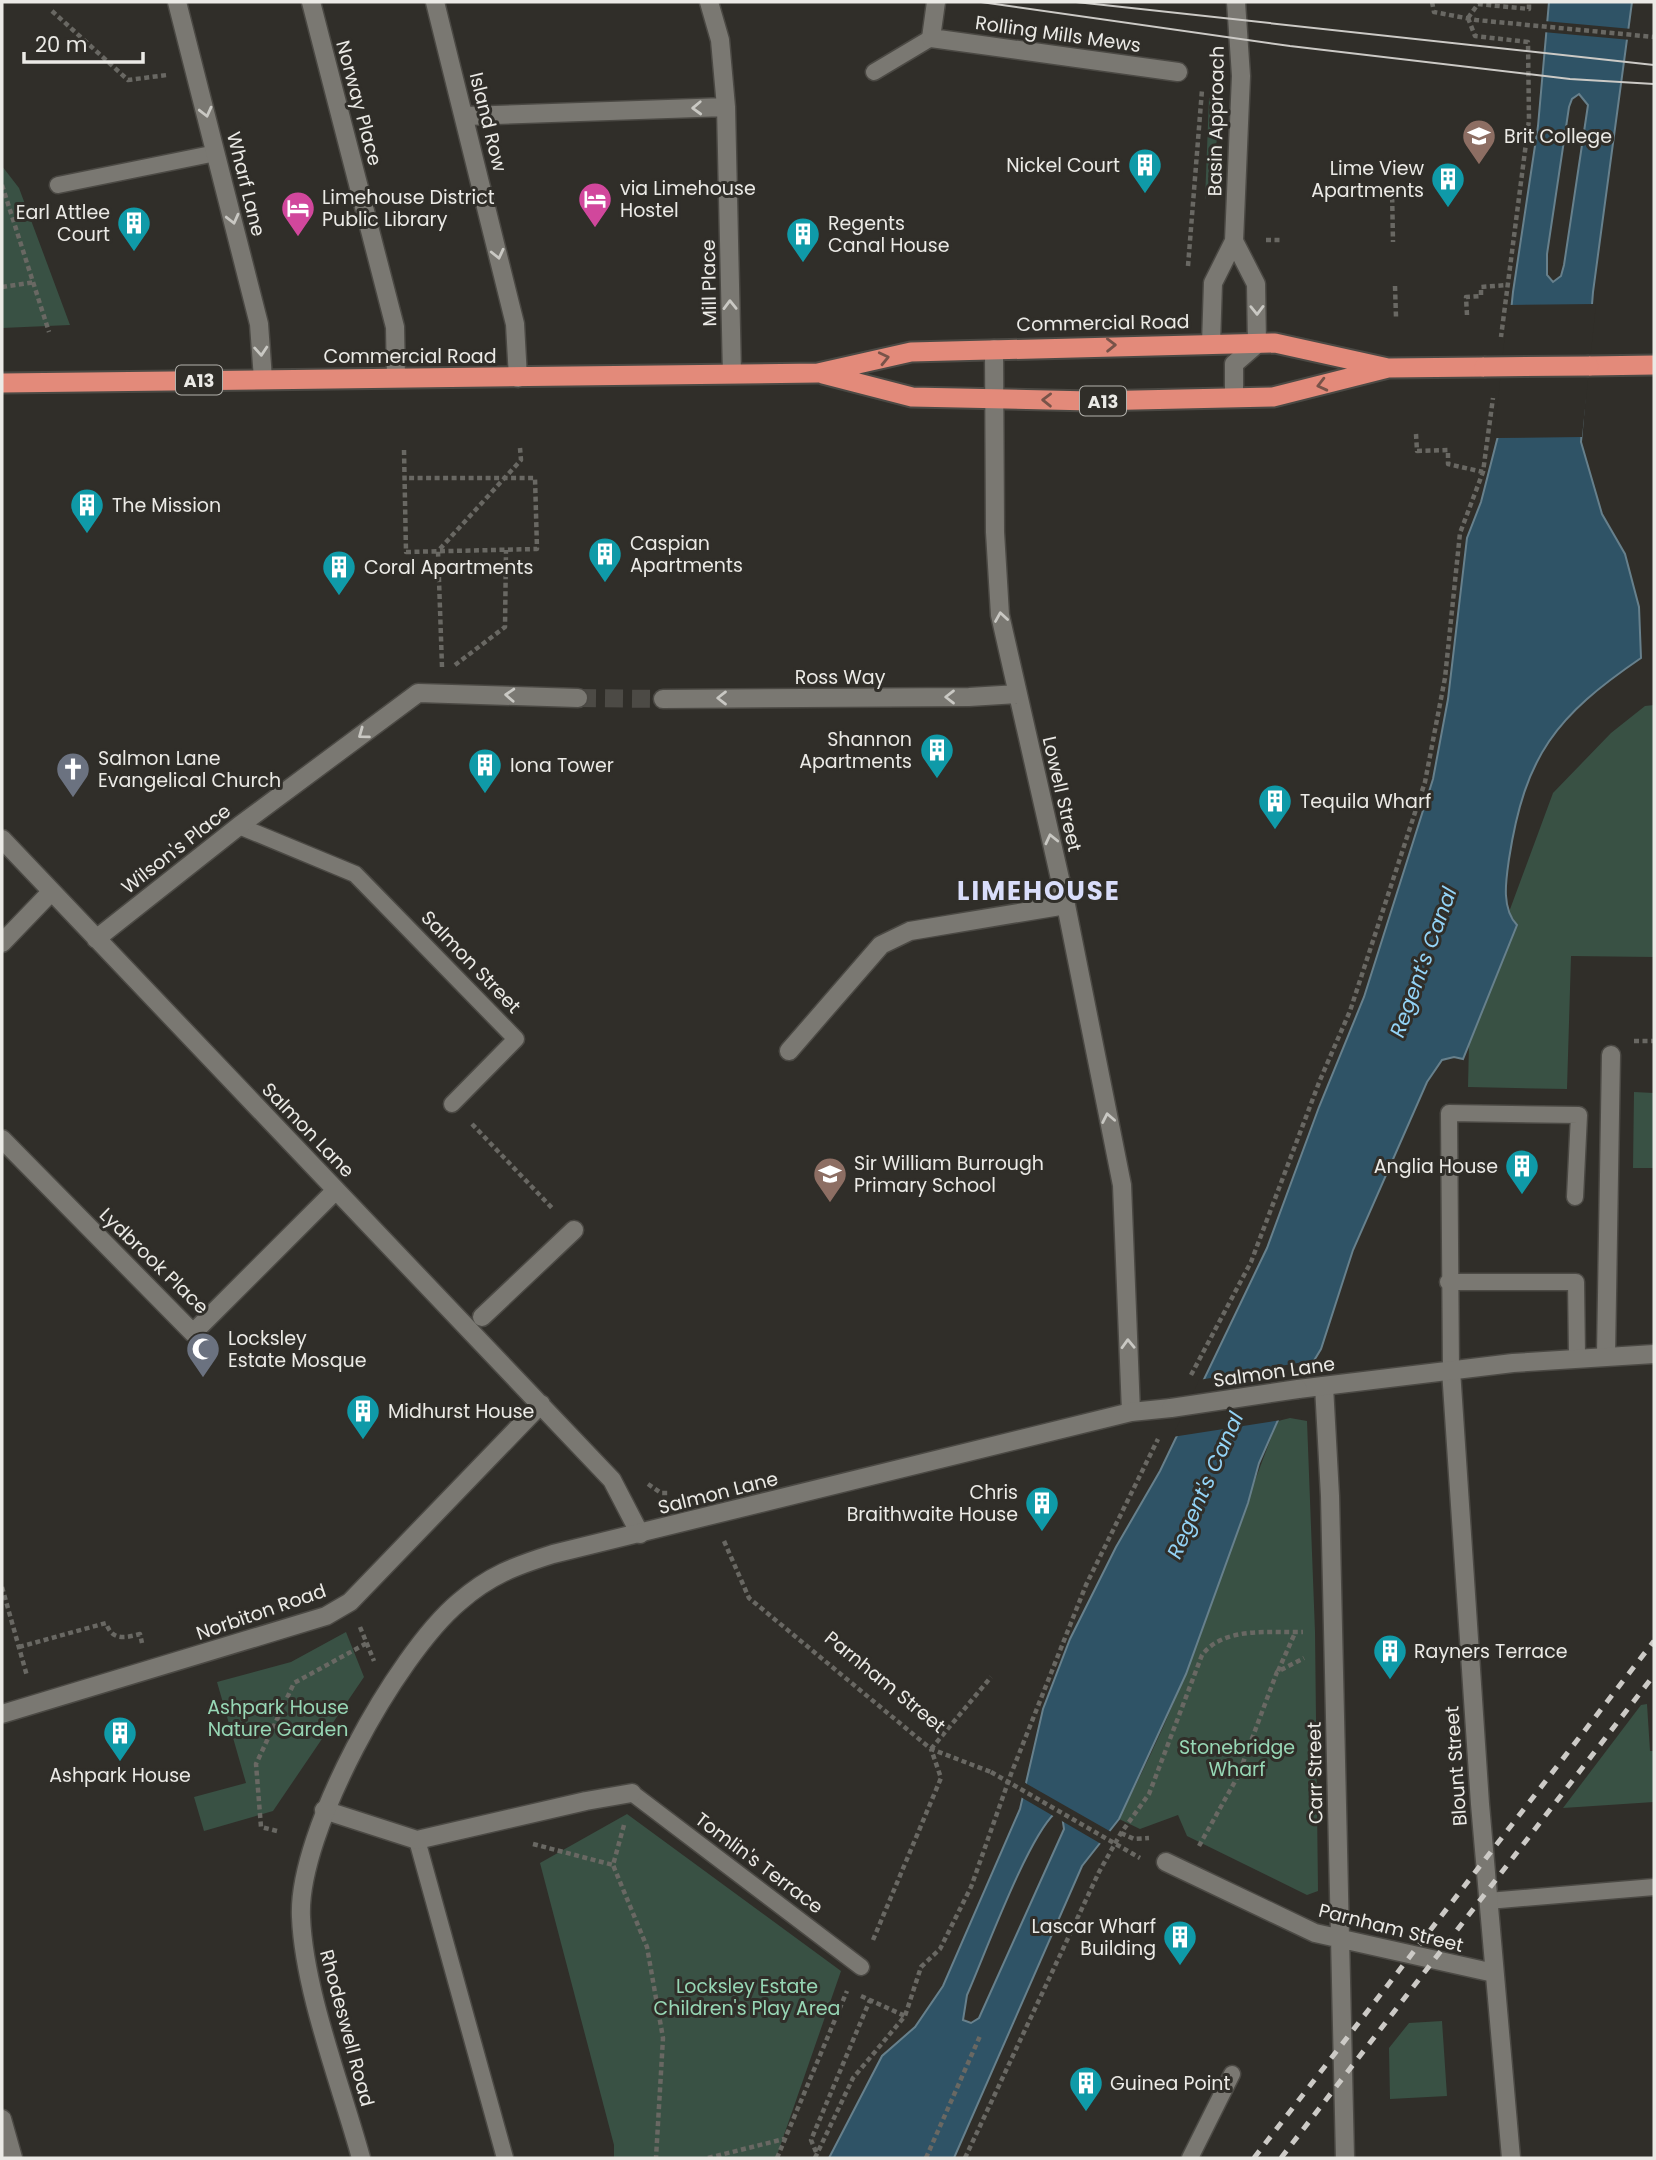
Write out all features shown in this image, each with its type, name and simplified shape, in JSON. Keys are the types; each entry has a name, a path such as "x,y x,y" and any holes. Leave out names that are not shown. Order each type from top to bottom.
{"highway":[{"name":"Commercial Road","path":"2,383 818,373 911,352 1275,343 1388,368"},
{"name":"Commercial Road","path":"818,373 912,397 1091,401 1277,397 1388,368 1654,365"}],"street":[{"name":"Wharf Lane","path":"177,2 259,324 263,379"},
{"name":"Norway Place","path":"311,2 395,327 396,378"},
{"name":"Island Row","path":"435,2 466,116 515,324 518,378"},
{"name":"Mill Place","path":"709,2 720,40 726,107 732,374"},
{"path":"931,38 936,2"},
{"name":"Basin Approach","path":"1211,344 1213,284 1234,241 1241,76 1237,2"},
{"name":"Rolling Mills Mews","path":"931,38 1178,72"},
{"path":"466,116 726,107"},
{"name":"Basin Approach","path":"1234,241 1256,284 1257,344"},
{"path":"1234,398 1234,364 1257,344"},
{"name":"Lowell Street","path":"994,349 995,532 1000,615 1066,905 1122,1185 1131,1412"},
{"name":"Wilson's Place","path":"96,939 239,826 418,693 578,698"},
{"name":"Ross Way","path":"663,699 969,697 1018,694"},
{"name":"Salmon Lane","path":"2,839 612,1480 640,1534 1131,1412 1577,1356 1654,1354"},
{"path":"2,943 51,892"},
{"path":"789,1051 881,945 910,931 1066,905"},
{"path":"1606,1355 1611,1055"},
{"name":"Lydbrook Place","path":"2,1139 193,1333 336,1190"},
{"path":"482,1317 574,1230"},
{"name":"Blount Street","path":"1451,1370 1488,1901 1511,2158"},
{"name":"Carr Street","path":"1324,1386 1330,1496 1345,2158"},
{"name":"Norbiton Road","path":"2,1714 326,1616 350,1602 541,1404"},
{"name":"Rhodeswell Road","path":"362,2158 304,1958 300,1914 303,1880 324,1810 411,1655 458,1602 503,1570 553,1554 640,1534"},
{"path":"324,1810 417,1840 632,1793"},
{"name":"Parnham Street","path":"1166,1862 1315,1933 1494,1973"},
{"path":"2,2119 13,2158"}],"lane":[{"path":"874,72 931,38"},
{"path":"58,185 216,153"},
{"name":"Salmon Street","path":"239,826 355,874 516,1039 452,1104"},
{"path":"1451,1370 1448,1282 1449,1112 1579,1115 1576,1197"},
{"path":"1448,1282 1576,1282 1577,1356"},
{"name":"Tomlin's Terrace","path":"632,1793 861,1967"},
{"path":"417,1840 505,2158"},
{"path":"1488,1901 1654,1887"},
{"path":"1190,2158 1232,2074"}],"path":[{"path":"1432,2 1434,12 1476,20 1654,37"},
{"path":"1468,18 1478,4 1529,9 1529,2"},
{"path":"52,10 72,32 128,80 195,71"},
{"path":"1468,18 1475,36 1528,42 1529,120 1505,305"},
{"path":"1186,278 1202,88"},
{"path":"2,185 49,332"},
{"path":"1392,189 1393,242"},
{"path":"2,287 35,282"},
{"path":"1467,315 1466,297 1481,296 1481,287 1508,285"},
{"path":"1395,286 1396,317"},
{"path":"1416,434 1417,451 1448,450 1448,464 1483,472"},
{"path":"1186,1384 1251,1262 1320,1080 1350,1011 1377,933 1425,782 1445,678 1460,533 1483,472 1487,438"},
{"path":"506,550 505,627 443,675 438,551 521,460 520,448"},
{"path":"404,450 406,552 537,550 536,478 406,478"},
{"path":"452,1104 574,1230"},
{"path":"816,2156 853,2078 905,2016 921,1967 940,1949 971,1887 1011,1774 1086,1586 1162,1432"},
{"path":"612,1480 637,1475 661,1493 671,1494"},
{"name":"Parnham Street","path":"721,1533 749,1598 931,1749 992,1772 1140,1858"},
{"path":"2,1587 29,1680"},
{"path":"350,1602 387,1695"},
{"path":"19,1647 106,1623 111,1634 120,1638 140,1634 144,1647"},
{"path":"965,2158 1098,1872 1149,1794 1207,1649 1226,1637 1315,1632"},
{"path":"1197,1850 1238,1776 1277,1672 1295,1633"},
{"path":"277,1831 261,1827 257,1763 276,1719 294,1683 367,1643"},
{"path":"1277,1672 1295,1661 1315,1656"},
{"path":"892,1896 941,1778 931,1749 991,1677"},
{"path":"632,1793 613,1865 647,1947 663,2038 656,2158"},
{"path":"1121,1833 1134,1839 1146,1839"},
{"path":"522,1841 613,1865"},
{"path":"777,2158 848,1989"},
{"path":"816,2156 811,2140 870,2000 905,2016"},
{"path":"926,2158 980,2036"},
{"path":"708,2158 785,2138"}],"green space":[{"path":"1209,98 1225,99 1205,200"},
{"path":"2,166 19,188 70,325 2,328"},
{"path":"1654,705 1654,957 1571,956 1567,1089 1468,1087 1469,1044 1517,925 1509,912 1553,793 1611,733 1645,706"},
{"path":"1634,1092 1654,1093 1654,1168 1633,1168"},
{"name":"Stonebridge Wharf","path":"1290,1418 1307,1421 1315,1632 1318,1891 1307,1895 1187,1836 1178,1815 1140,1829 1119,1819 1179,1691 1278,1421"},
{"name":"Ashpark House Nature Garden","path":"346,1632 364,1677 273,1811 204,1831 194,1797 246,1783 217,1682 291,1662"},
{"path":"1647,1704 1650,1751 1654,1751 1654,1802 1563,1808 1641,1705"},
{"name":"Locksley Estate Children's Play Area","path":"627,1814 841,1971 776,2158 614,2158 614,2145 540,1863"},
{"path":"1442,2021 1447,2096 1390,2099 1389,2048 1409,2023"}],"water":[{"name":"Regent's Canal","path":"1549,2 1632,2 1593,292 1581,442 1602,514 1625,554 1639,607 1641,658 1587,699 1566,720 1535,765 1516,823 1507,876 1507,902 1517,925 1463,1059 1454,1057 1442,1060 1427,1082 1353,1250 1321,1349 1278,1420 1259,1463 1248,1503 1186,1674 1119,1819 1082,1866 954,2158 829,2158 882,2056 915,2027 943,1986 1020,1809 1043,1709 1070,1639 1116,1547 1160,1471 1267,1248 1319,1107 1364,997 1433,779 1448,699 1467,538 1481,502 1498,436 1513,292 1538,126","holes":["1579,94 1588,105 1564,265 1561,276 1553,282 1547,275 1547,254 1569,107 1572,99","1055,1813 1062,1815 1064,1829 979,2018 971,2023 963,2020 967,1995 1007,1898 1032,1847"]}],"pier":[{"path":"1544,21 1632,29 1631,40 1543,32"},
{"path":"1596,304 1582,437 1494,438 1508,305"},
{"path":"1315,1360 1281,1420 1172,1437 1199,1380"},
{"path":"1023,1781 1113,1833 1103,1845 1019,1796"}],"tunnel":[{"path":"578,698 663,699"}],"tram line":[{"path":"981,2 1290,46 1570,79 1654,84"},
{"path":"1076,2 1654,65"}],"railway":[{"path":"1254,2158 1654,1641"},
{"path":"1281,2158 1654,1675"}],"place":[{"name":"Brit College","path":"1479,166"},
{"name":"Nickel Court","path":"1145,195"},
{"name":"Lime View Apartments","path":"1448,209"},
{"name":"via Limehouse Hostel","path":"595,229"},
{"name":"Limehouse District Public Library","path":"298,238"},
{"name":"Earl Attlee Court","path":"134,253"},
{"name":"Regents Canal House","path":"803,264"},
{"name":"The Mission","path":"87,535"},
{"name":"Caspian Apartments","path":"605,584"},
{"name":"Coral Apartments","path":"339,597"},
{"name":"Shannon Apartments","path":"937,780"},
{"name":"Iona Tower","path":"485,795"},
{"name":"Salmon Lane Evangelical Church","path":"73,799"},
{"name":"Tequila Wharf","path":"1275,831"},
{"name":"Anglia House","path":"1522,1196"},
{"name":"Sir William Burrough Primary School","path":"830,1204"},
{"name":"Locksley Estate Mosque","path":"203,1379"},
{"name":"Midhurst House","path":"363,1441"},
{"name":"Chris Braithwaite House","path":"1042,1533"},
{"name":"Rayners Terrace","path":"1390,1681"},
{"name":"Ashpark House","path":"120,1763"},
{"name":"Lascar Wharf Building","path":"1180,1967"},
{"name":"Guinea Point","path":"1086,2113"}],"district":[{"name":"LIMEHOUSE","path":"1039,891"}]}
